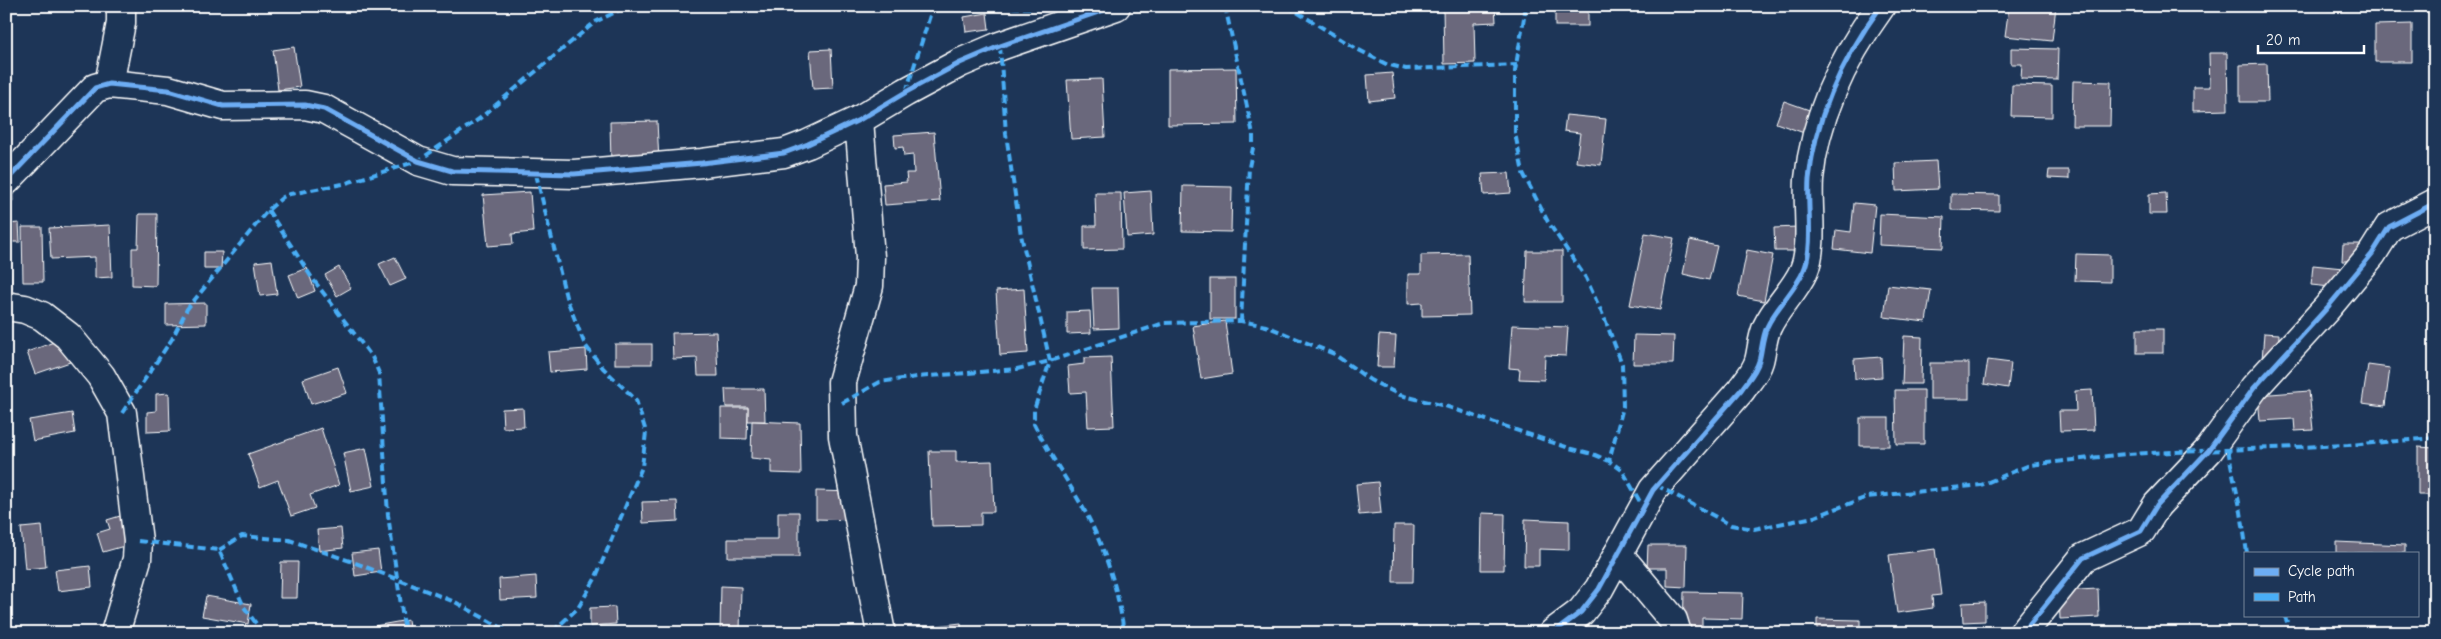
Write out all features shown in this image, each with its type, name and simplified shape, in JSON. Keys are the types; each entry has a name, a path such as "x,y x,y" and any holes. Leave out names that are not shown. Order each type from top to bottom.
{"street":[{"path":"109,84 121,23 121,6"},
{"path":"6,181 95,88 109,84 168,90 223,106 299,105 324,109 418,162 452,171 574,174 750,158 784,153 859,120 960,63 1000,46 1116,6"},
{"path":"1553,633 1581,612 1599,589 1653,490 1742,390 1754,373 1766,329 1804,269 1807,254 1809,181 1812,152 1818,132 1843,65 1857,39 1881,6"},
{"path":"859,120 870,256 869,286 842,382 843,436 881,633"},
{"path":"2023,633 2083,558 2141,531 2157,505 2209,450 2254,388 2327,308 2372,254 2389,227 2435,203"},
{"path":"6,306 25,309 42,316 68,336 101,376 122,413 129,478 135,508 138,559 115,633"},
{"path":"1618,554 1673,620 1677,633"}],"building":[{"path":"1495,6 1496,22 1474,23 1475,63 1444,64 1443,7"},
{"path":"1555,6 1588,6 1588,26 1555,26"},
{"path":"2009,6 2056,6 2052,41 2005,36"},
{"path":"2328,6 2348,6 2348,10 2328,10"},
{"path":"987,13 989,29 966,32 964,17"},
{"path":"2412,24 2412,62 2375,62 2375,25"},
{"path":"294,47 300,87 278,90 273,50"},
{"path":"2011,48 2058,49 2057,80 2021,79 2022,64 2011,64"},
{"path":"831,49 833,88 813,89 810,50"},
{"path":"2209,53 2227,53 2228,110 2193,111 2193,87 2210,87"},
{"path":"2267,64 2268,102 2240,102 2240,65"},
{"path":"1236,68 1237,124 1168,125 1168,69"},
{"path":"1392,73 1395,98 1369,101 1367,75"},
{"path":"1102,79 1105,137 1071,139 1067,80"},
{"path":"2073,81 2111,82 2110,126 2072,126"},
{"path":"2012,85 2052,86 2052,117 2011,116"},
{"path":"1784,101 1815,112 1807,134 1776,123"},
{"path":"1566,115 1606,119 1601,165 1576,162 1580,133 1564,131"},
{"path":"657,121 659,162 611,164 610,122"},
{"path":"934,132 940,201 885,205 883,184 907,182 906,173 914,173 913,155 904,156 903,147 895,148 894,135"},
{"path":"6,137 11,137 13,201 6,202"},
{"path":"1936,161 1938,189 1896,191 1895,163"},
{"path":"2049,170 2069,170 2069,179 2048,178"},
{"path":"1509,173 1511,193 1484,195 1482,174"},
{"path":"1183,186 1232,187 1231,232 1182,231"},
{"path":"1151,191 1153,235 1127,237 1124,193"},
{"path":"530,192 533,232 512,234 513,244 488,246 483,195"},
{"path":"1095,193 1121,193 1122,249 1084,250 1084,226 1096,226"},
{"path":"2166,193 2167,214 2149,214 2149,194"},
{"path":"1951,194 1999,195 1999,211 1951,210"},
{"path":"1854,203 1875,205 1870,253 1834,249 1836,230 1851,232"},
{"path":"139,214 157,214 156,286 132,285 132,248 138,248"},
{"path":"1880,214 1944,217 1943,248 1879,245"},
{"path":"19,223 20,242 9,242 12,289 6,290 6,224"},
{"path":"110,225 112,277 95,278 95,257 51,259 49,228"},
{"path":"22,227 42,227 43,282 23,282"},
{"path":"1797,227 1797,251 1775,251 1774,228"},
{"path":"1645,233 1674,238 1660,310 1630,305"},
{"path":"1690,240 1717,246 1709,280 1683,274"},
{"path":"2343,244 2365,244 2364,261 2342,261"},
{"path":"1747,250 1773,255 1764,301 1738,296"},
{"path":"1527,251 1562,251 1562,302 1525,302"},
{"path":"204,252 222,252 221,269 204,269"},
{"path":"1468,254 1470,315 1422,316 1422,303 1408,304 1408,274 1421,274 1421,255"},
{"path":"2076,254 2110,255 2110,282 2075,281"},
{"path":"395,257 406,279 390,286 379,264"},
{"path":"272,260 277,294 260,296 255,262"},
{"path":"2313,265 2343,268 2341,288 2311,285"},
{"path":"339,267 351,288 337,296 325,275"},
{"path":"307,268 315,291 298,298 289,275"},
{"path":"1210,279 1235,279 1235,319 1210,319"},
{"path":"1888,285 1931,290 1926,322 1884,317"},
{"path":"1092,288 1118,288 1119,328 1094,329"},
{"path":"1024,289 1028,353 1000,355 996,291"},
{"path":"206,303 206,324 166,325 166,304"},
{"path":"1090,311 1091,333 1067,334 1067,312"},
{"path":"1225,321 1232,374 1201,379 1193,326"},
{"path":"1512,325 1568,327 1566,356 1545,355 1544,380 1519,379 1520,369 1509,368"},
{"path":"2137,329 2163,329 2163,353 2137,353"},
{"path":"716,332 718,376 698,376 697,358 673,359 672,333"},
{"path":"2264,333 2279,334 2278,360 2262,360"},
{"path":"1379,335 1396,336 1394,367 1377,367"},
{"path":"1634,335 1674,336 1673,364 1633,364"},
{"path":"1904,336 1922,337 1921,384 1902,384"},
{"path":"62,339 70,362 35,374 27,352"},
{"path":"615,344 652,344 652,364 615,364"},
{"path":"586,349 587,369 550,372 548,352"},
{"path":"1111,357 1114,426 1088,427 1086,392 1070,393 1068,366 1084,364 1084,358"},
{"path":"1881,357 1882,377 1855,379 1854,359"},
{"path":"1988,360 2011,363 2008,388 1984,384"},
{"path":"1930,363 1969,363 1969,399 1930,399"},
{"path":"2368,365 2390,368 2385,406 2362,403"},
{"path":"338,367 347,393 311,404 303,379"},
{"path":"6,389 11,428 6,428"},
{"path":"725,389 764,389 765,421 748,421 748,407 726,407"},
{"path":"1895,390 1924,390 1924,444 1896,444"},
{"path":"2092,390 2094,430 2060,431 2059,411 2076,411 2075,391"},
{"path":"2309,391 2313,430 2295,431 2294,419 2260,421 2258,395"},
{"path":"169,393 170,431 147,432 147,412 156,411 156,394"},
{"path":"523,408 524,427 503,428 502,409"},
{"path":"721,408 748,408 747,439 721,438"},
{"path":"72,413 75,433 33,441 29,420"},
{"path":"1860,418 1889,418 1889,446 1860,446"},
{"path":"752,421 800,423 801,474 771,473 771,460 751,458"},
{"path":"321,428 339,485 310,495 315,508 291,516 278,480 260,487 248,454"},
{"path":"2418,447 2435,448 2435,495 2418,495"},
{"path":"366,448 374,486 351,491 343,453"},
{"path":"929,451 956,451 956,462 992,461 994,512 981,512 981,525 932,526"},
{"path":"1378,482 1381,513 1359,515 1356,484"},
{"path":"816,491 856,492 856,520 816,519"},
{"path":"677,501 678,521 643,523 642,502"},
{"path":"133,512 142,541 103,552 97,533 110,529 107,520"},
{"path":"778,512 799,512 799,557 728,557 728,539 778,539"},
{"path":"1482,513 1505,514 1504,570 1481,570"},
{"path":"1525,519 1569,521 1569,550 1539,549 1539,566 1524,566"},
{"path":"1394,525 1414,525 1413,582 1393,582"},
{"path":"42,526 46,567 25,569 21,528"},
{"path":"341,528 343,548 319,551 317,530"},
{"path":"2336,542 2405,545 2405,552 2336,552"},
{"path":"1648,545 1687,545 1686,587 1667,586 1667,568 1647,568"},
{"path":"1935,549 1941,595 1932,596 1933,608 1897,613 1889,555"},
{"path":"378,550 381,572 355,576 352,553"},
{"path":"281,562 298,562 297,598 280,598"},
{"path":"90,566 92,587 58,591 55,570"},
{"path":"536,576 537,598 500,600 499,579"},
{"path":"721,586 741,587 740,633 720,633"},
{"path":"2098,589 2099,617 2060,619 2059,591"},
{"path":"1684,592 1743,593 1742,619 1702,618 1702,633 1683,633"},
{"path":"206,596 251,604 248,624 202,616"},
{"path":"1985,602 1985,621 1963,622 1962,603"},
{"path":"615,607 616,624 590,626 590,608"},
{"path":"1817,619 1860,620 1860,633 1817,633"},
{"path":"408,620 410,633 370,633 369,627"},
{"path":"961,623 962,633 910,633 910,629"}],"marked path":[{"path":"122,413 172,339 187,309 268,210 283,197 343,184 418,161 479,119 595,22 628,6"},
{"path":"906,92 933,6"},
{"path":"975,6 1093,10"},
{"path":"1225,6 1253,134 1253,148 1249,167 1241,321"},
{"path":"1287,6 1357,49 1386,64 1406,69 1517,65"},
{"path":"1526,6 1515,71 1515,133 1523,173 1548,222 1586,278 1622,364 1623,407 1609,461"},
{"path":"1000,46 1006,134 1021,235 1050,361 1034,410 1034,424 1088,517 1101,544 1115,588 1124,633"},
{"path":"536,174 566,297 585,345 603,368 636,400 646,432 642,467 595,579 578,608 551,633"},
{"path":"268,210 312,278 372,357 379,373 388,515 405,633"},
{"path":"842,403 880,382 1017,369 1050,361 1164,323 1241,321 1266,326 1334,354 1370,380 1400,395 1445,406 1569,448 1593,454 1609,461 1622,470 1643,507"},
{"path":"1656,485 1731,525 1754,529 1814,517 1867,497 1981,485 2030,465 2125,454 2348,445 2435,438"},
{"path":"2228,450 2241,512 2247,552"},
{"path":"219,550 242,536 289,540 353,562 455,602 511,633"},
{"path":"138,541 219,550 244,607 263,633"},
{"path":"2284,616 2292,633"}],"cycle path":[{"path":"6,181 95,88 109,84 168,90 223,106 305,105 324,109 418,161 452,171 574,174 702,163 784,153 859,120 960,63 1000,46 1116,6"},
{"path":"1553,633 1581,612 1599,589 1653,490 1741,390 1756,369 1767,327 1800,278 1807,260 1809,249 1809,179 1812,156 1825,110 1833,88 1855,46 1881,6"},
{"path":"2023,633 2083,558 2141,531 2157,505 2209,450 2254,388 2327,308 2372,254 2389,227 2435,203"}]}
